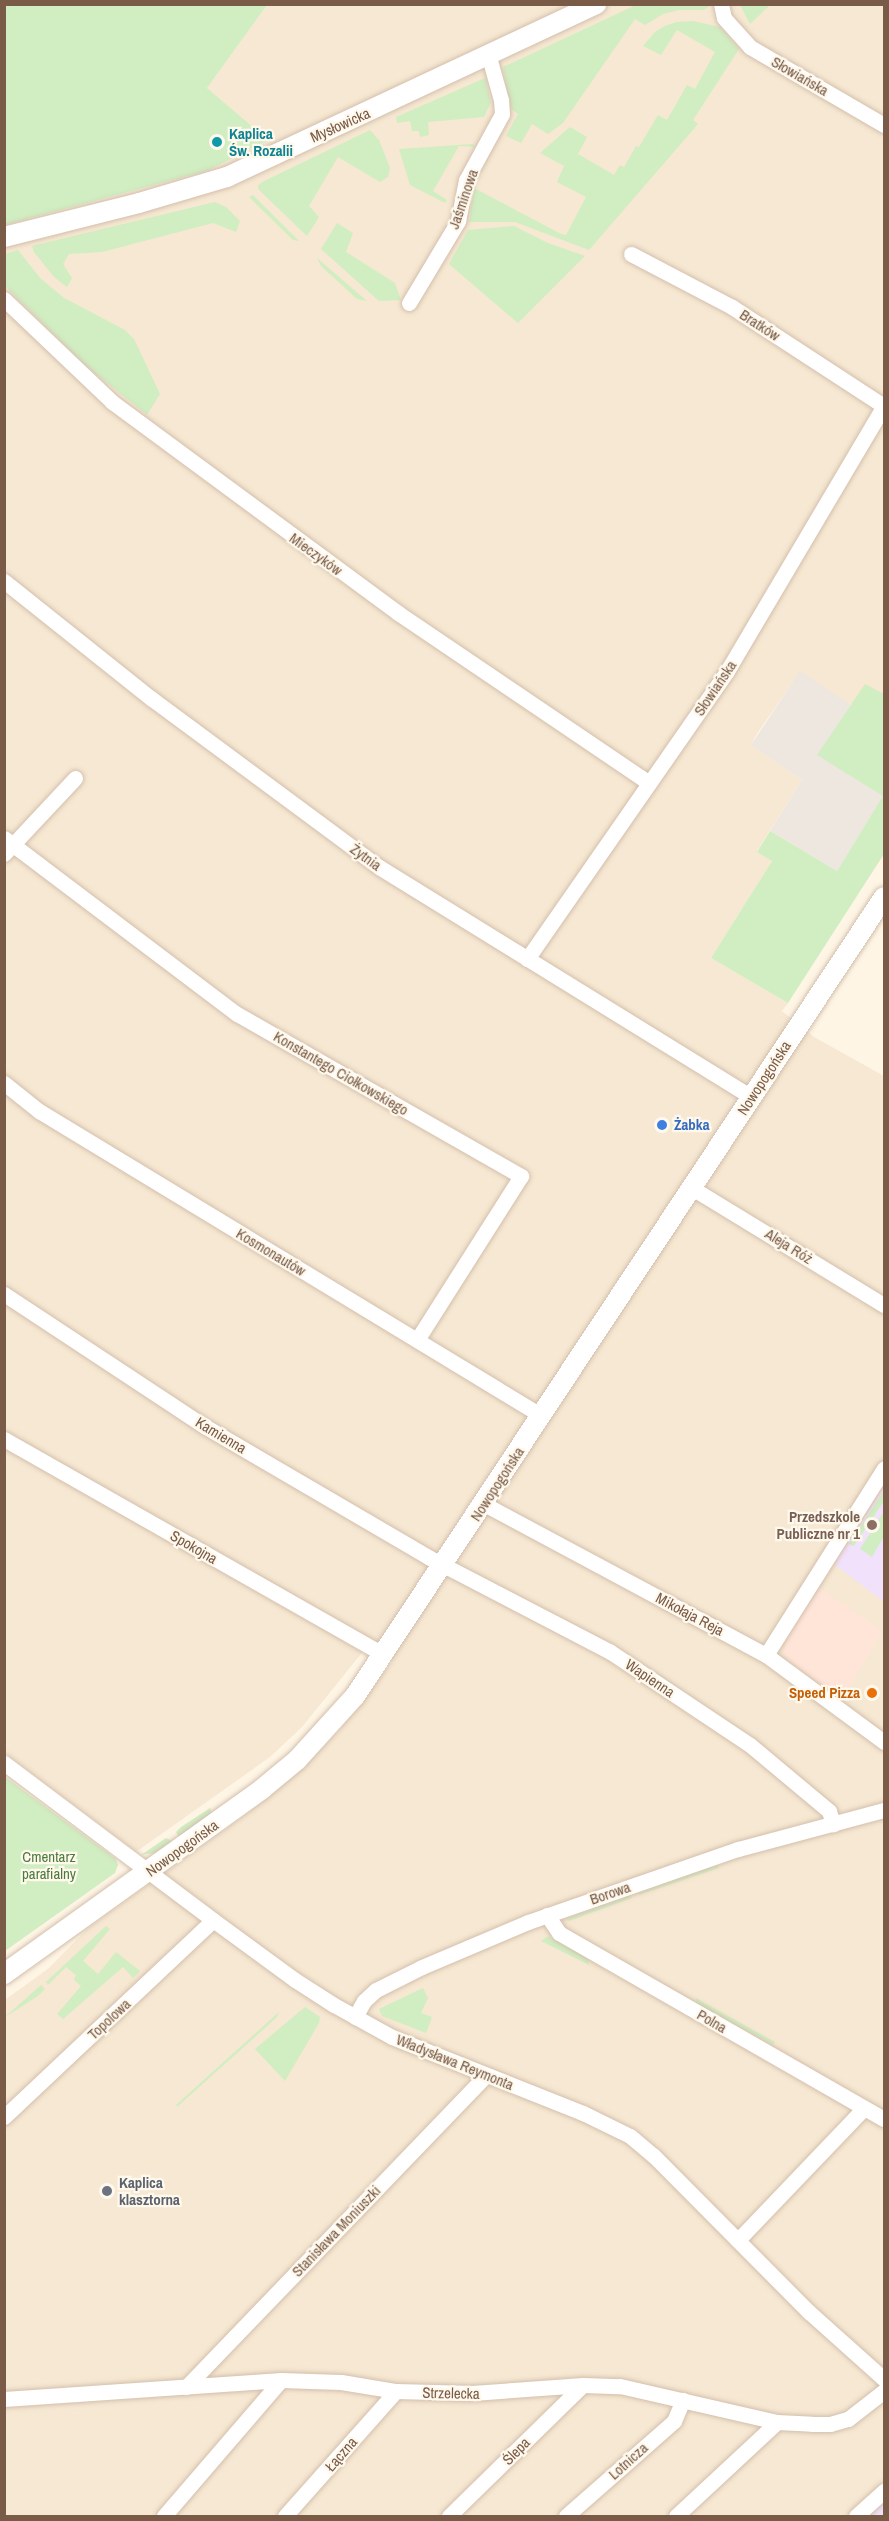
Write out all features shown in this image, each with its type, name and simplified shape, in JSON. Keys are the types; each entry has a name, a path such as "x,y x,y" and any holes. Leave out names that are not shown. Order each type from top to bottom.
{"street":[{"name":"Mysłowicka","path":"4,237 139,203 227,177 489,57 597,4"},
{"name":"Słowiańska","path":"722,11 750,48 885,125"},
{"name":"Jaśminowa","path":"410,303 458,221 466,180 502,114 501,100 489,57"},
{"name":"Bratków","path":"631,254 732,307 884,406"},
{"name":"Mieczyków","path":"4,299 112,402 389,607 649,783"},
{"name":"Słowiańska","path":"527,959 761,617 884,406"},
{"name":"Żytnia","path":"4,581 152,699 379,867 752,1097"},
{"name":"Konstantego Ciołkowskiego","path":"75,778 7,846 237,1014 521,1176 417,1340"},
{"name":"Nowopogońska","path":"4,1974 262,1789 297,1760 355,1696 885,897"},
{"name":"Kosmonautów","path":"4,1083 39,1111 542,1416"},
{"name":"Aleja Róż","path":"692,1188 885,1305"},
{"name":"Kamienna","path":"4,1294 206,1427 443,1566"},
{"name":"Spokojna","path":"4,1439 384,1655"},
{"path":"766,1655 885,1468"},
{"name":"Mikołaja Reja","path":"484,1504 766,1655 885,1742"},
{"name":"Wapienna","path":"443,1566 609,1651 750,1745 829,1811 833,1824"},
{"name":"Władysława Reymonta","path":"4,1763 295,1980 355,2017 392,2037 485,2076 583,2113 630,2136 654,2156 809,2312 885,2379"},
{"name":"Borowa","path":"355,2017 364,2001 384,1986 422,1967 547,1916 738,1850 885,1810"},
{"name":"Polna","path":"547,1916 559,1933 885,2119"},
{"name":"Topolowa","path":"4,2116 213,1920"},
{"name":"Stanisława Moniuszki","path":"186,2387 485,2076"},
{"path":"738,2240 864,2108"},
{"path":"164,2517 281,2380"},
{"name":"Strzelecka","path":"4,2399 281,2380 341,2382 396,2391 504,2393 583,2385 620,2386 777,2422 812,2424 839,2421 870,2404 885,2391"},
{"name":"Ślepa","path":"449,2517 583,2385"},
{"name":"Łączna","path":"285,2517 396,2391"},
{"name":"Lotnicza","path":"566,2517 674,2421 683,2400"},
{"path":"676,2517 777,2422"},
{"path":"856,2517 885,2491"}],"shaded area":[{"path":"267,5 884,5 884,694 865,685 851,705 800,672 758,732 751,745 802,780 757,851 772,861 711,958 788,1003 782,1011 814,1037 884,1076 884,2516 5,2516 5,2000 49,1968 88,1928 247,1814 306,1764 338,1732 393,1661 369,1644 302,1727 270,1757 136,1852 5,1753 5,225 207,171 267,140 207,88"},
{"path":"800,671 851,705 818,755 884,795 837,871 770,831 802,780 751,745"},
{"name":"Przedszkole Publiczne nr 1","path":"884,1486 884,1602 834,1564"},
{"name":"Speed Pizza","path":"818,1587 883,1631 842,1699 783,1656 786,1642"},
{"path":"884,2499 884,2516 865,2516"}],"green space":[{"path":"5,4 267,5 207,88 268,140 207,171 5,225"},
{"path":"740,4 770,5 750,24"},
{"path":"636,5 711,5 704,10 679,10 663,14 645,25 635,19 563,123 548,134 532,124 521,143 506,136 518,114 511,109 503,67"},
{"path":"693,21 720,27 739,49 693,120 698,124 589,250 515,222 469,222 474,188 566,235 586,197 557,182 564,166 540,153 570,127 587,137 578,154 614,175 620,165 624,167 658,115 667,120 687,85 695,89 715,52 677,30 661,55 643,46 655,32 665,26 676,22"},
{"path":"485,78 491,102 484,117 428,122 429,135 420,137 419,131 412,131 410,121 397,123 396,117"},
{"path":"370,130 379,140 390,168 388,177 380,182 338,157 309,206 319,217 307,236 259,190 258,186 262,182"},
{"path":"473,144 476,147 459,146 433,191 447,200 445,203 410,185 399,149"},
{"path":"253,195 299,241 293,240 249,197"},
{"path":"215,202 226,207 240,221 236,232 213,223 102,252 69,254 63,264 72,278 67,287 54,277 34,252 32,246"},
{"path":"337,223 353,233 346,252 395,283 401,300 379,301 321,249"},
{"path":"514,226 548,243 585,256 518,323 449,264 468,230"},
{"path":"18,250 40,278 64,298 125,330 134,339 160,394 147,415 86,366 5,286 5,254"},
{"path":"317,258 367,301 357,299 321,266"},
{"path":"865,684 884,694 884,854 788,1003 711,958 772,861 757,852 770,831 837,871 883,796 817,755"},
{"path":"884,1491 884,1501 854,1546 849,1544"},
{"path":"884,1511 884,1536 872,1557 860,1549"},
{"name":"Cmentarz parafialny","path":"4,1776 116,1859 118,1865 115,1873 5,1951"},
{"path":"210,1808 212,1812 179,1837 176,1832 181,1827"},
{"path":"166,1838 172,1841 155,1853 141,1855"},
{"path":"718,1865 719,1868 639,1895 638,1893"},
{"path":"630,1895 632,1898 569,1921 566,1919"},
{"path":"106,1926 110,1929 83,1961 98,1974 116,1952 140,1971 133,1978 123,1967 63,2019 57,2014 81,1986 74,1980 76,1975 66,1967 48,1985 46,1982"},
{"path":"548,1936 589,1959 589,1965 541,1941"},
{"path":"41,1985 45,1989 38,1996 5,2017"},
{"path":"423,1988 428,1998 421,2013 432,2017 426,2033 382,2016 379,2009"},
{"path":"696,1998 775,2042 773,2045 696,2003"},
{"path":"305,2007 320,2017 319,2023 285,2081 255,2049"},
{"path":"279,2012 277,2017 178,2106 175,2106"}],"place":[{"name":"Kaplica Św. Rozalii","path":"217,142"},
{"name":"Żabka","path":"662,1125"},
{"name":"Przedszkole Publiczne nr 1","path":"872,1525"},
{"name":"Speed Pizza","path":"872,1693"},
{"name":"Kaplica klasztorna","path":"107,2191"}]}
